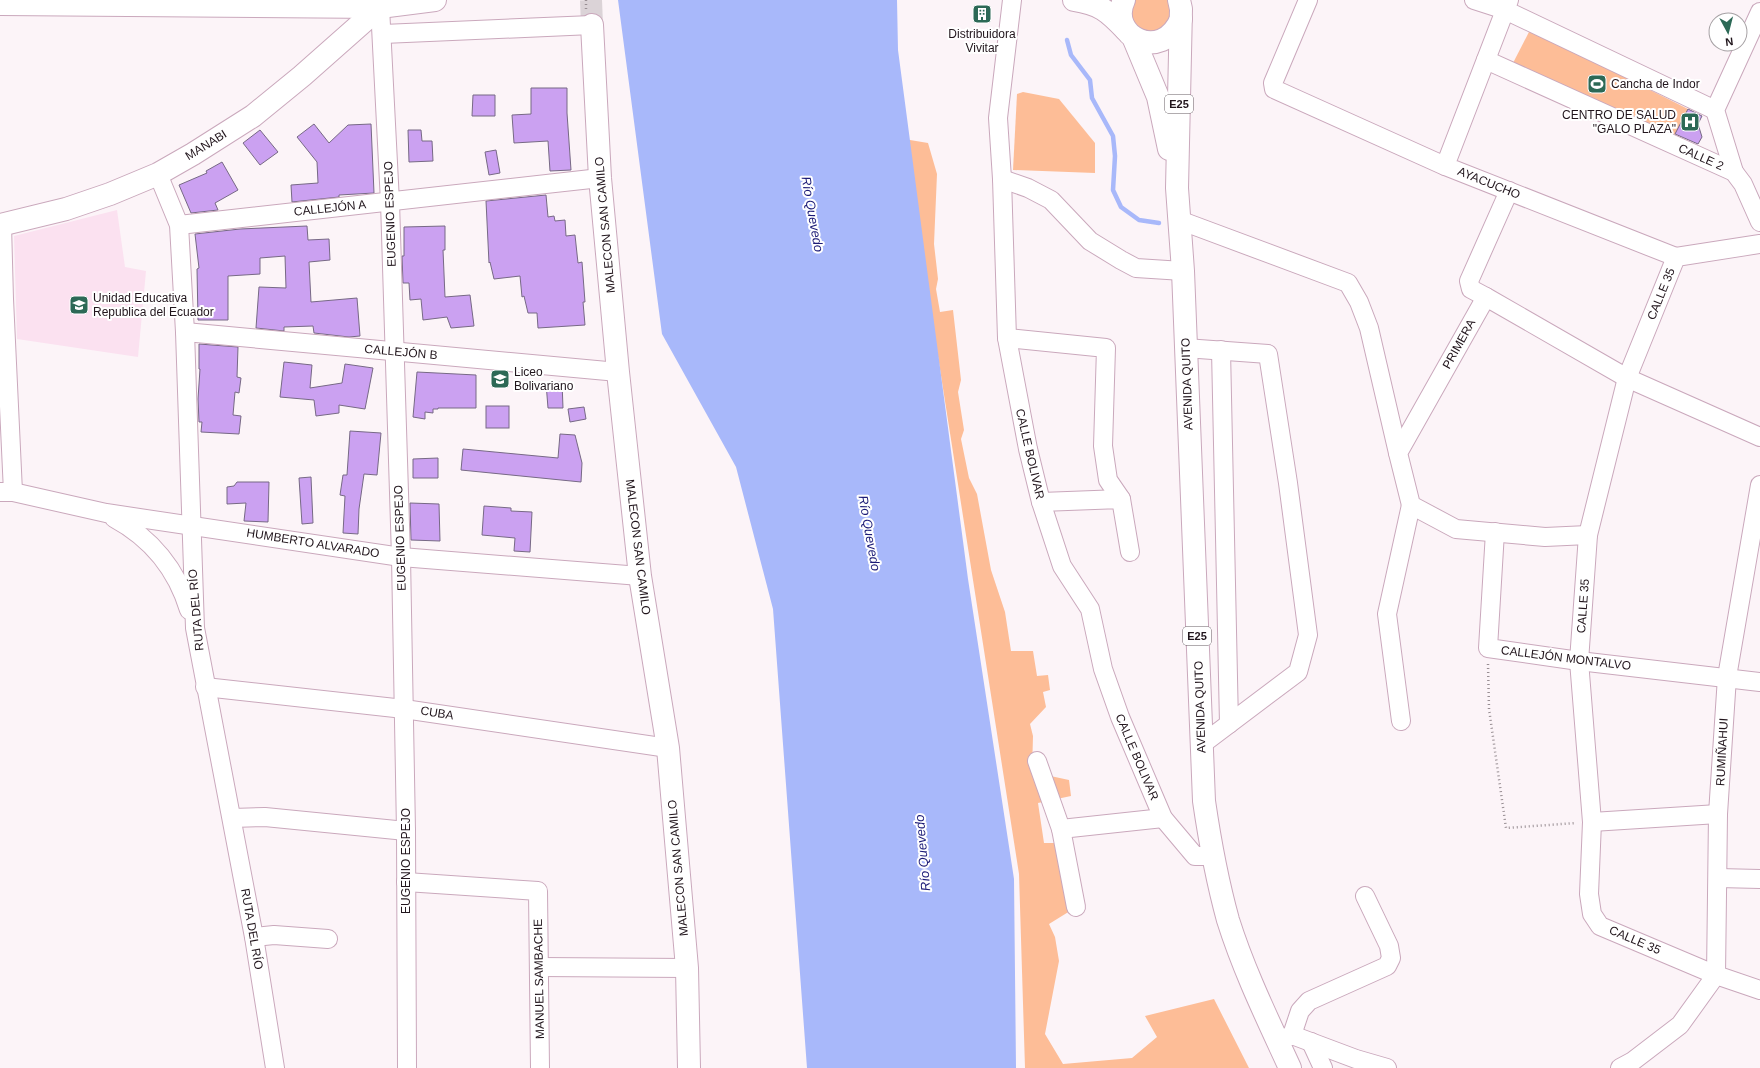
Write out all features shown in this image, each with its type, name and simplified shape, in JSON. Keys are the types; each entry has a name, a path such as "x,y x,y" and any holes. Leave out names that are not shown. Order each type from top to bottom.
{"main road":[{"path":"0,4 380,7 435,0"},
{"name":"E25","path":"1074,0 1101,7 1110,13 1129,33 1146,42 1161,41 1170,36 1177,29 1180,10"},
{"name":"E25","path":"1124,0 1121,11 1122,21 1129,33"},
{"name":"MANABI","path":"1,225 66,209 110,194 158,174 193,154 253,116 314,66 380,7"},
{"name":"AVENIDA QUITO","path":"1180,10 1177,188 1182,271 1204,801 1212,856 1229,921 1249,976 1285,1038 1290,1068"},
{"name":"MALECON SAN CAMILO","path":"592,25 600,178 618,372 640,576 668,748 687,968 689,1068"},
{"name":"AVENIDA QUITO","path":"1129,33 1158,97 1177,188"}],"street":[{"name":"CALLE BOLIVAR","path":"1012,0 998,118 1002,179 1007,338 1028,448 1041,502 1062,566 1090,609 1103,669 1120,717 1163,818 1195,856 1212,856"},
{"path":"1308,0 1273,82 1274,89 1445,166"},
{"path":"1474,0 1507,5 1715,110"},
{"name":"AYACUCHO","path":"1507,5 1445,166 1676,257"},
{"name":"EUGENIO ESPEJO","path":"380,7 390,202 401,556 406,831 407,1068"},
{"path":"1734,172 1715,110 1760,12"},
{"path":"382,34 592,25"},
{"name":"CALLE 2","path":"1486,60 1734,172 1743,184 1760,222"},
{"name":"RUTA DEL RÍO","path":"158,174 179,225 185,332 195,628 205,687 232,818 254,937 274,1068"},
{"name":"CALLEJÓN A","path":"179,225 600,178"},
{"path":"1002,179 1028,188 1051,200 1090,241 1120,260 1136,268 1182,271"},
{"path":"1508,191 1469,281 1471,289 1627,378 1760,437"},
{"path":"1179,220 1348,284 1359,302 1369,328 1411,505 1387,614 1400,721"},
{"path":"1,225 7,492"},
{"name":"CALLE 35","path":"1716,975 1600,926 1592,914 1589,894 1592,822 1579,661 1588,535 1627,378 1676,257 1760,244"},
{"name":"PRIMERA","path":"1398,453 1486,297"},
{"name":"CALLEJÓN B","path":"185,332 618,372"},
{"path":"1007,338 1106,348 1103,446 1108,480 1121,499 1130,552"},
{"path":"1185,348 1268,354 1288,482 1308,636 1298,672 1201,745"},
{"path":"1221,350 1229,724"},
{"name":"RUMIÑAHUI","path":"1716,975 1718,814 1727,677 1760,485"},
{"name":"HUMBERTO ALVARADO","path":"7,492 106,513 401,556 640,576"},
{"path":"1041,502 1121,499"},
{"path":"1411,505 1456,529 1545,537 1588,535"},
{"path":"106,513 132,527 147,540 164,559 176,578 186,600 195,628"},
{"name":"CALLEJÓN MONTALVO","path":"1494,532 1488,648 1579,661 1760,682"},
{"name":"CUBA","path":"205,687 404,708 668,748"},
{"path":"1037,761 1061,829 1076,907"},
{"path":"1592,822 1718,814"},
{"path":"232,818 265,817 406,831"},
{"path":"1061,829 1163,818"},
{"path":"1718,878 1760,879"},
{"name":"MANUEL SAMBACHE","path":"406,882 538,891 540,1068"},
{"path":"1365,896 1389,946 1391,958 1386,966 1309,1001 1300,1011 1285,1038 1311,1042 1356,1059 1387,1068"},
{"path":"254,937 274,935 328,939"},
{"path":"539,967 687,968"},
{"path":"1620,1068 1633,1062 1680,1025 1716,975 1760,990"},
{"path":"1311,1042 1323,1068"}],"path":[{"path":"1488,648 1489,709 1506,828 1592,822"}],"shaded area":[{"path":"1132,0 1169,0 1171,22 1155,34 1134,27 1129,6"},
{"path":"1530,30 1688,109 1671,142 1513,63"},
{"path":"1023,92 1059,99 1095,143 1095,173 1013,170 1017,94"},
{"path":"904,139 928,143 937,174 934,244 938,279 936,289 940,312 953,310 961,380 958,392 964,430 961,439 969,478 977,494 991,570 1005,612 1011,651 1033,651 1037,676 1048,675 1050,690 1043,692 1046,707 1030,724 1033,736 1032,772 1069,780 1071,796 1038,803 1044,843 1062,843 1070,911 1049,924 1055,937 1059,961 1045,1034 1063,1064 1132,1058 1157,1037 1145,1016 1214,999 1249,1068 1025,1068 1019,874"},
{"name":"Unidad Educativa Republica del Ecuador","path":"117,210 125,267 146,271 138,357 17,339 14,236"}],"water":[{"name":"Río Quevedo","path":"618,0 897,0 898,50 968,579 1014,879 1016,1068 807,1068 773,609 736,467 662,334"}],"building":[{"path":"531,88 567,88 567,113 571,170 550,171 548,141 514,143 512,115 531,114"},
{"path":"473,95 495,95 495,116 472,116"},
{"name":"CENTRO DE SALUD \"GALO PLAZA\"","path":"1688,109 1702,116 1698,124 1702,137 1698,144 1675,134"},
{"path":"314,124 329,143 348,125 371,124 374,193 339,195 339,197 292,202 291,185 318,183 317,162 297,137"},
{"path":"260,130 278,152 260,165 243,143"},
{"path":"408,130 421,130 422,141 432,141 433,161 409,162"},
{"path":"496,150 500,173 489,175 485,152"},
{"path":"222,162 238,190 215,203 218,210 191,213 179,185 207,173 206,171"},
{"path":"546,195 548,217 554,216 555,221 565,220 566,236 575,235 578,263 582,262 585,325 538,328 537,313 528,313 524,296 522,297 520,276 494,279 490,262 489,263 486,201"},
{"path":"307,226 308,240 329,239 330,260 309,262 311,302 357,298 360,336 349,337 314,333 313,326 284,327 284,331 256,328 259,287 286,288 285,256 260,258 260,274 228,276 228,320 198,320 197,269 199,268 195,234 240,229"},
{"path":"445,226 445,250 443,250 445,297 470,295 474,326 451,328 447,317 423,320 421,299 410,300 409,283 403,283 402,256 404,256 404,227"},
{"path":"199,344 238,347 237,377 241,378 239,393 235,392 233,415 241,416 239,434 201,432 202,422 199,422 198,399 200,369"},
{"path":"284,362 312,365 310,388 342,383 345,364 373,368 365,409 339,405 339,413 316,416 314,400 280,397"},
{"path":"417,372 476,375 476,408 438,408 433,409 433,413 425,412 425,419 413,417"},
{"path":"562,382 563,408 548,408 546,383"},
{"path":"486,406 509,406 509,428 486,428"},
{"path":"584,407 586,419 570,422 568,409"},
{"path":"350,431 381,433 377,475 364,474 359,509 358,534 343,533 345,496 340,495 343,475 347,475"},
{"path":"560,434 575,435 582,463 581,482 461,470 463,449 558,458"},
{"path":"438,458 438,478 413,478 413,459"},
{"path":"311,477 313,523 302,524 299,478"},
{"path":"237,482 269,482 268,522 244,521 246,503 227,504 227,487 234,486"},
{"path":"410,503 439,504 440,541 411,540"},
{"path":"484,506 511,508 511,511 532,512 530,552 514,551 515,538 482,535"}],"waterway":[{"path":"1067,40 1071,55 1090,80 1092,98 1113,136 1115,156 1113,190 1121,207 1139,220 1159,223"}],"tunnel":[{"path":"591,0 592,25"}],"place":[{"name":"Distribuidora Vivitar","path":"982,14"},
{"name":"Cancha de Indor","path":"1597,84"},
{"name":"CENTRO DE SALUD \"GALO PLAZA\"","path":"1690,122"},
{"name":"Unidad Educativa Republica del Ecuador","path":"79,305"},
{"name":"Liceo Bolivariano","path":"500,379"}]}
